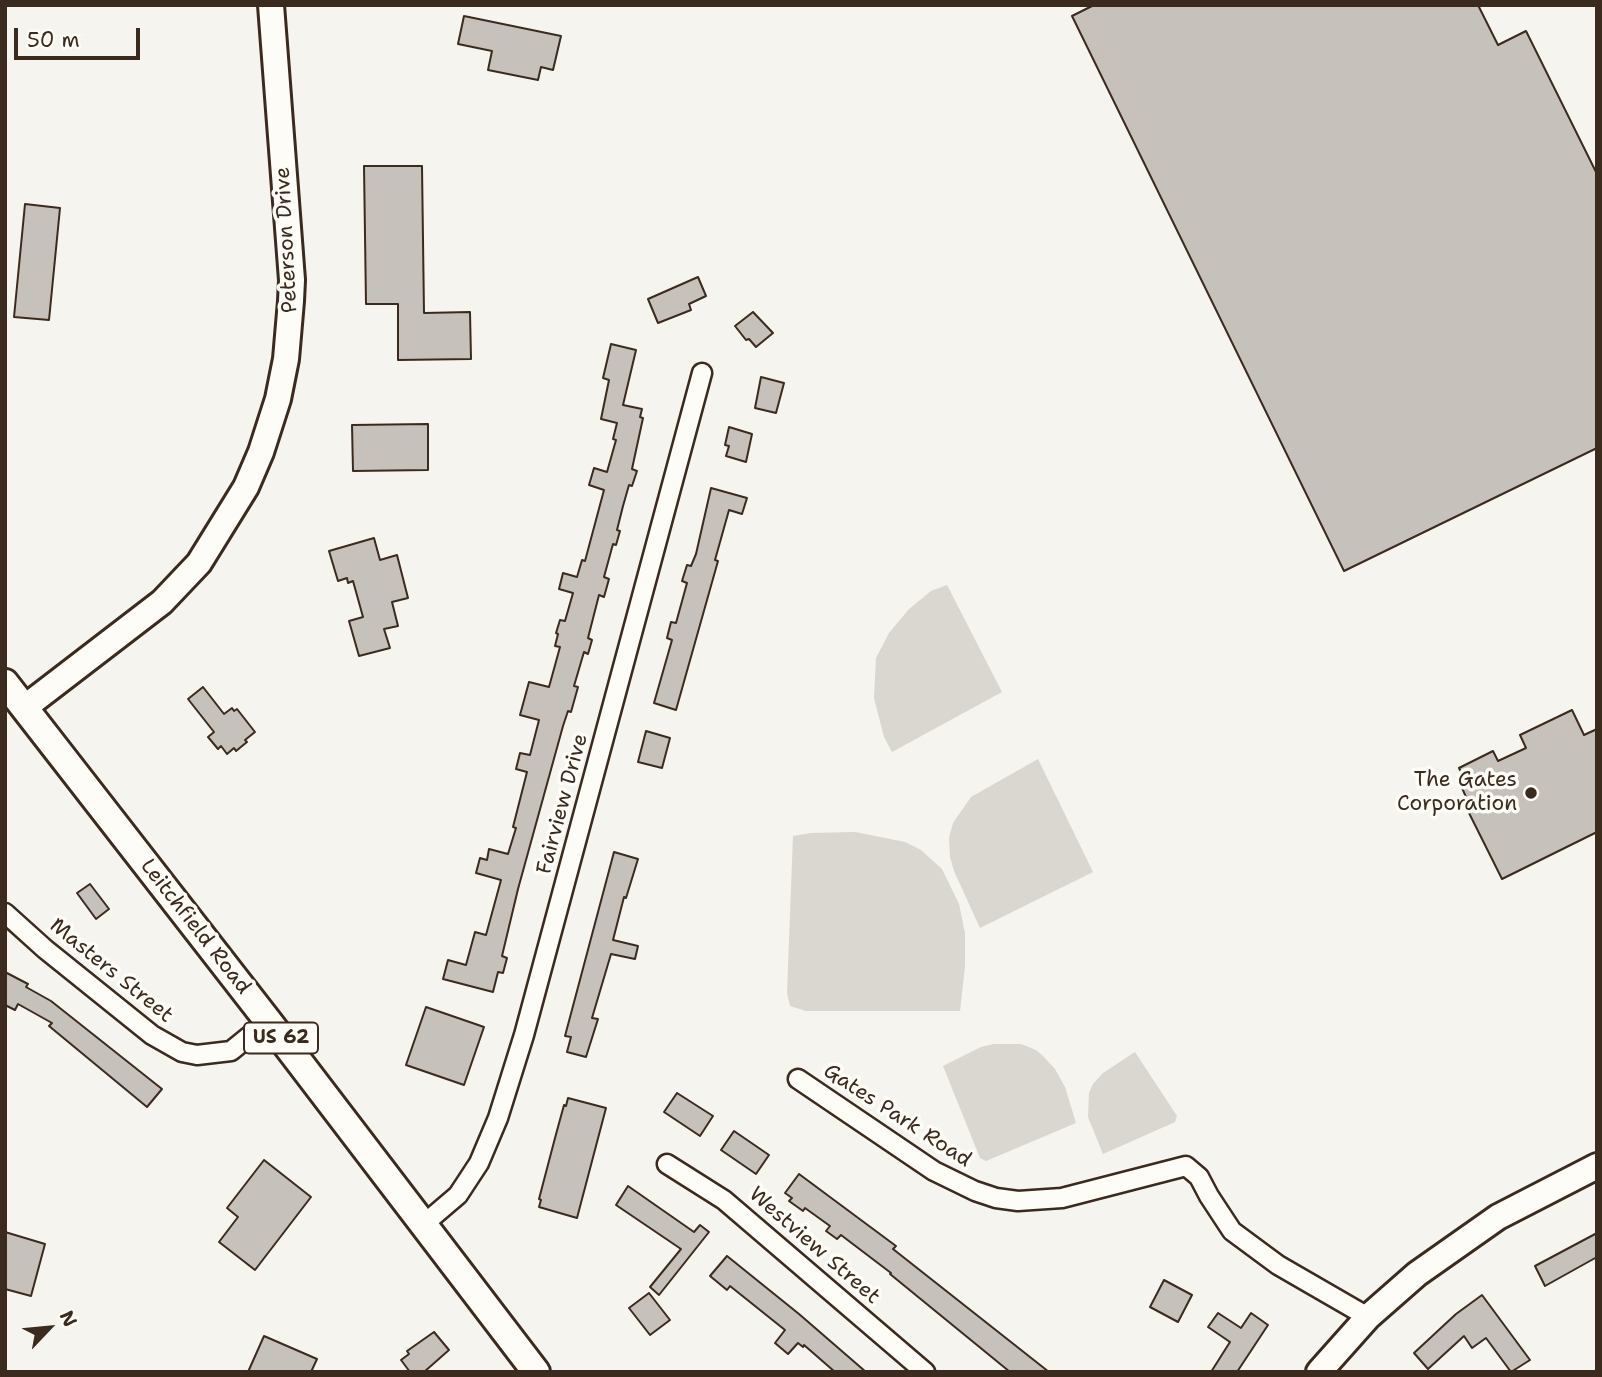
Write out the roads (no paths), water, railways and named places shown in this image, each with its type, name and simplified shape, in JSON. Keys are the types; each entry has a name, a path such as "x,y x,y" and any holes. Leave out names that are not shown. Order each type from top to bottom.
{"main road":[{"name":"Leitchfield Road","path":"5,683 536,1372"}],"street":[{"name":"Peterson Drive","path":"24,708 162,601 199,563 246,487 261,452 278,399 286,359 291,301 291,266 271,5"},
{"name":"Fairview Drive","path":"424,1224 464,1188 480,1163 498,1118 524,1035 702,373"},
{"name":"Masters Street","path":"5,912 45,949 152,1035 182,1052 197,1055 231,1051 268,1021"},
{"name":"Gates Park Road","path":"798,1079 934,1171 996,1198 1018,1201 1062,1198 1186,1166 1199,1177 1232,1231 1278,1265 1368,1317"},
{"name":"Westview Street","path":"667,1164 724,1200 925,1372"},
{"path":"1319,1372 1368,1317 1417,1274 1498,1217 1597,1167"}],"place":[{"name":"The Gates Corporation","path":"1531,793"}]}
